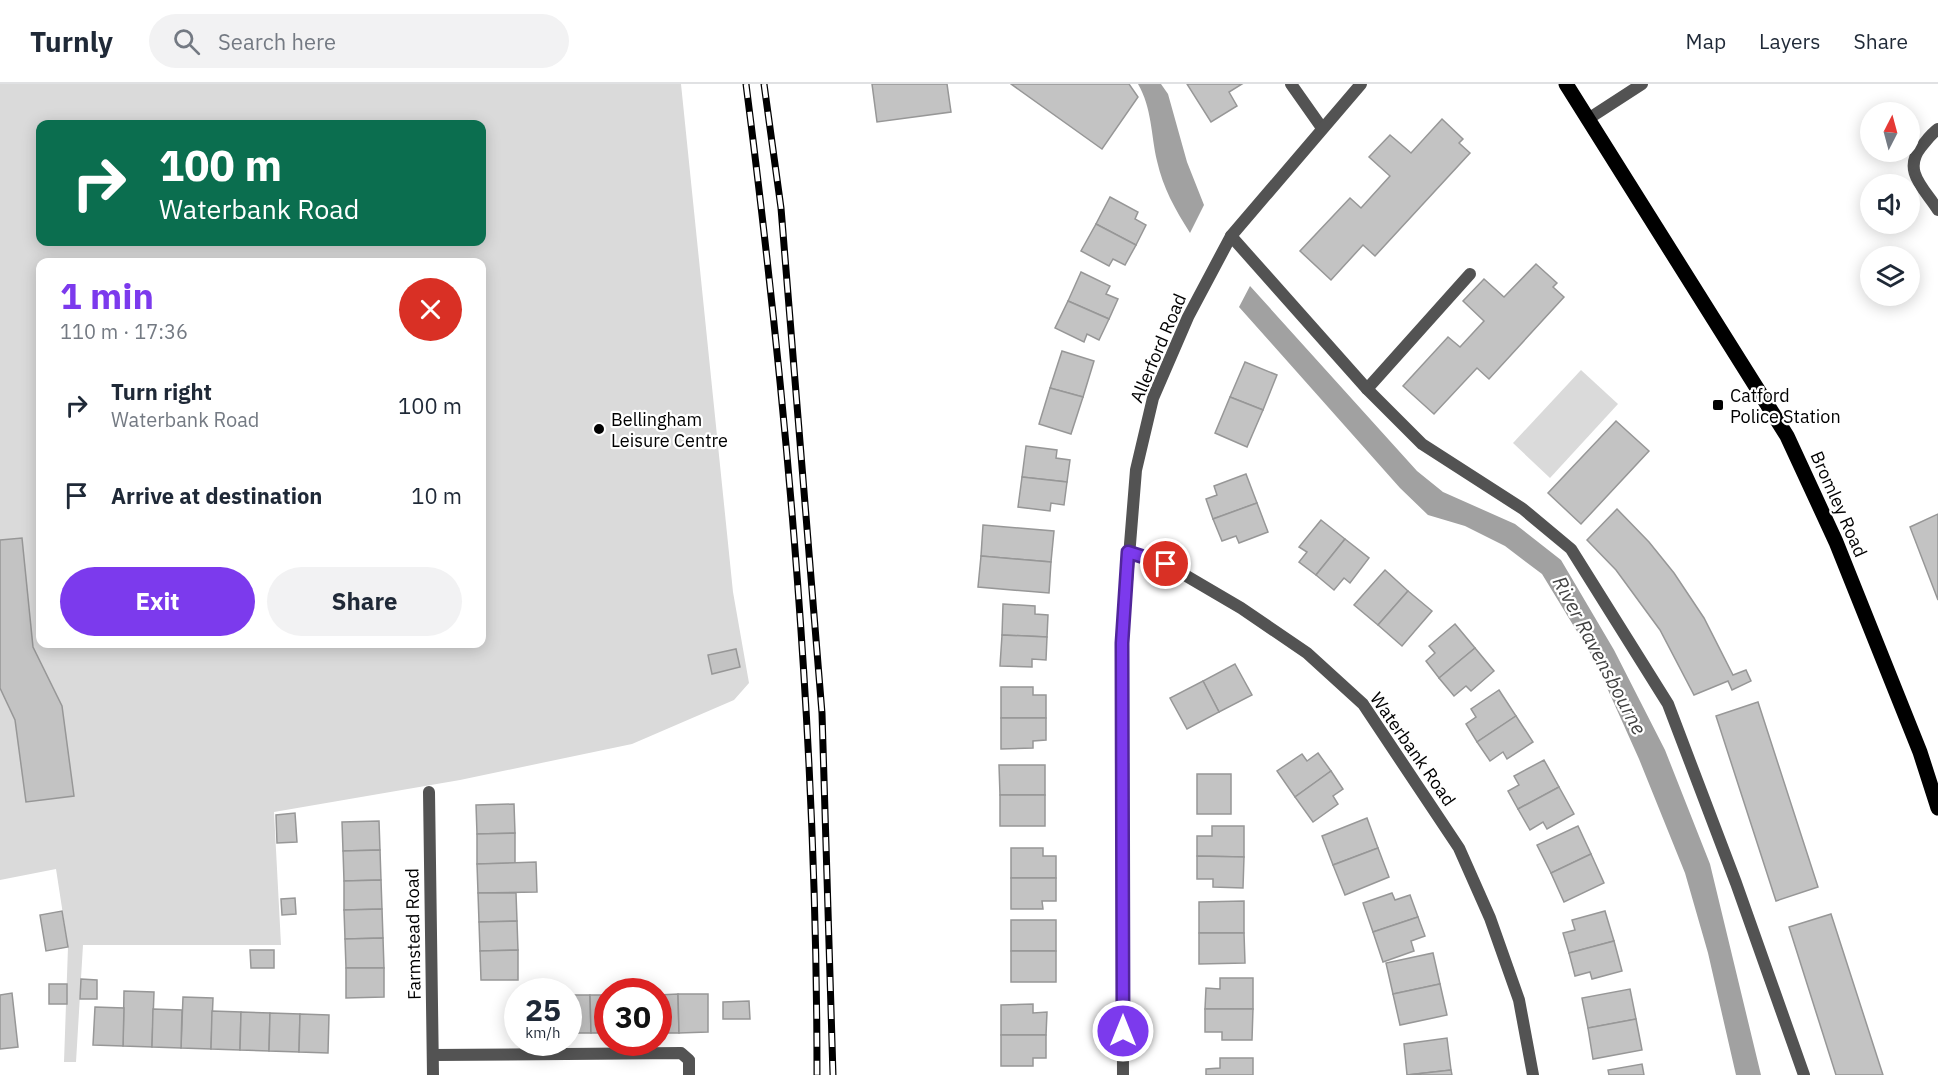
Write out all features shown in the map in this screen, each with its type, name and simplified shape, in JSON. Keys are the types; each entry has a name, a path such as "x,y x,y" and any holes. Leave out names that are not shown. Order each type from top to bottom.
{"main road":[{"name":"Bromley Road","path":"1566,84 1758,387 1786,436 1812,488 1840,553 1917,743 1938,808"}],"street":[{"path":"1291,84 1322,128"},
{"name":"Allerford Road","path":"1123,1075 1122,643 1136,470 1153,398 1188,317 1231,236 1361,84"},
{"path":"1588,119 1642,84"},
{"path":"1938,129 1916,154 1912,163 1913,172 1938,210"},
{"path":"1231,236 1367,388 1422,444 1523,509 1571,549 1668,704 1736,883 1804,1075"},
{"path":"1367,388 1470,274"},
{"name":"Waterbank Road","path":"1128,552 1166,564 1240,608 1306,652 1363,704 1459,848 1491,918 1519,1000 1533,1075"},
{"name":"Farmstead Road","path":"429,792 433,1075"},
{"path":"433,1055 681,1053 689,1060 690,1075"}],"shaded area":[{"name":"Bellingham Leisure Centre","path":"0,84 681,84 733,592 749,683 734,700 632,744 460,780 274,812 281,945 83,945 76,1062 64,1062 68,947 56,869 0,880"},
{"path":"1581,370 1618,404 1550,478 1513,443"}],"water":[{"path":"1138,84 1161,84 1168,94 1187,162 1204,205 1190,233 1166,189 1157,161 1149,112"},
{"name":"River Ravensbourne","path":"1250,286 1417,471 1443,492 1515,524 1561,560 1614,650 1665,750 1710,864 1761,1075 1736,1075 1708,953 1685,873 1639,759 1595,661 1542,574 1505,546 1465,526 1428,515 1400,488 1239,307"}],"building":[{"path":"872,84 947,84 951,112 877,122"},
{"path":"1011,84 1129,84 1138,97 1102,149"},
{"path":"1187,84 1242,84 1229,92 1237,106 1211,122"},
{"path":"1442,119 1463,139 1459,143 1470,153 1375,256 1363,245 1331,280 1300,251 1350,198 1361,208 1390,176 1369,157 1390,135 1411,153"},
{"path":"1110,197 1138,212 1135,219 1146,225 1136,245 1096,224"},
{"path":"1096,224 1136,245 1125,265 1113,259 1109,266 1081,251"},
{"path":"1536,264 1557,283 1553,287 1564,297 1489,379 1477,368 1434,414 1403,386 1448,337 1460,347 1484,321 1463,301 1484,279 1504,297"},
{"path":"1081,272 1110,286 1106,294 1118,299 1109,319 1068,301"},
{"path":"1068,301 1109,319 1099,340 1087,334 1084,342 1055,328"},
{"path":"1062,351 1094,361 1083,397 1050,388"},
{"path":"1245,362 1277,375 1263,410 1230,397"},
{"path":"1050,388 1083,397 1071,434 1039,424"},
{"path":"1230,397 1263,410 1247,447 1215,433"},
{"path":"1616,421 1649,451 1581,524 1548,493"},
{"path":"1026,446 1057,450 1056,458 1070,460 1067,482 1022,477"},
{"path":"1246,474 1257,503 1213,519 1206,499 1217,495 1214,486"},
{"path":"1022,477 1067,482 1064,505 1051,503 1050,511 1018,507"},
{"path":"1257,503 1268,532 1239,543 1236,536 1222,541 1213,519"},
{"path":"1617,509 1649,542 1674,573 1704,618 1733,675 1746,670 1751,681 1732,690 1728,681 1694,695 1660,630 1616,570 1587,540"},
{"path":"1938,514 1938,600 1910,527"},
{"path":"1321,520 1345,539 1316,575 1299,562 1307,552 1299,547"},
{"path":"983,525 1054,531 1051,562 981,556"},
{"path":"22,538 33,647 62,706 74,796 26,802 15,720 0,688 0,540"},
{"path":"1345,539 1369,558 1350,583 1344,578 1334,590 1316,575"},
{"path":"981,556 1051,562 1049,593 978,587"},
{"path":"1385,570 1408,591 1378,625 1354,605"},
{"path":"1408,591 1432,611 1402,646 1378,625"},
{"path":"1003,604 1035,606 1035,614 1048,615 1047,637 1002,635"},
{"path":"1455,624 1475,648 1439,678 1426,661 1435,653 1429,646"},
{"path":"1002,635 1047,637 1046,660 1032,659 1032,667 1000,666"},
{"path":"1475,648 1494,671 1471,691 1466,686 1454,696 1439,678"},
{"path":"736,649 740,667 712,674 708,655"},
{"path":"1235,664 1252,695 1219,712 1203,681"},
{"path":"1203,681 1219,712 1187,729 1170,698"},
{"path":"1001,687 1033,687 1033,695 1046,695 1046,718 1001,718"},
{"path":"1499,690 1516,716 1477,742 1466,724 1476,717 1471,709"},
{"path":"1758,702 1818,887 1776,901 1716,716"},
{"path":"1516,716 1533,742 1507,759 1503,752 1490,761 1477,742"},
{"path":"1001,718 1046,718 1046,740 1033,741 1033,748 1001,749"},
{"path":"1318,753 1331,771 1295,797 1277,771 1302,754 1307,761"},
{"path":"1544,760 1559,787 1518,809 1508,791 1519,785 1514,776"},
{"path":"999,765 1045,765 1045,795 1000,795"},
{"path":"1331,771 1343,789 1333,796 1338,804 1313,822 1295,797"},
{"path":"1197,774 1231,774 1231,814 1197,814"},
{"path":"1559,787 1574,814 1547,829 1543,822 1530,830 1518,809"},
{"path":"1000,795 1045,795 1045,826 1000,826"},
{"path":"514,804 515,833 477,834 476,805"},
{"path":"295,813 297,842 277,843 276,815"},
{"path":"1367,818 1378,848 1333,865 1322,836"},
{"path":"379,821 380,850 343,851 342,822"},
{"path":"1212,826 1244,826 1244,857 1197,856 1197,836 1212,836"},
{"path":"1578,826 1591,854 1551,873 1537,845"},
{"path":"515,833 515,863 477,864 477,834"},
{"path":"1011,848 1043,848 1043,856 1056,856 1056,878 1011,878"},
{"path":"1378,848 1389,877 1345,895 1333,865"},
{"path":"380,850 381,880 344,881 343,851"},
{"path":"1591,854 1604,883 1564,902 1551,873"},
{"path":"1197,856 1244,857 1243,888 1213,887 1213,879 1197,879"},
{"path":"536,862 537,892 478,893 477,864"},
{"path":"1011,878 1056,878 1056,901 1042,901 1043,909 1011,909"},
{"path":"381,880 382,909 344,910 344,881"},
{"path":"478,893 516,893 517,921 479,922"},
{"path":"1392,893 1395,900 1410,895 1418,917 1373,932 1363,903"},
{"path":"295,898 296,914 282,915 281,899"},
{"path":"1244,901 1244,933 1199,933 1199,902"},
{"path":"382,909 383,938 345,939 344,910"},
{"path":"62,911 68,947 46,951 40,915"},
{"path":"1605,911 1614,941 1569,953 1563,933 1575,930 1572,920"},
{"path":"1831,914 1883,1075 1836,1075 1789,927"},
{"path":"1418,917 1425,936 1411,941 1414,951 1383,962 1373,932"},
{"path":"1011,920 1056,920 1056,951 1011,951"},
{"path":"517,921 518,950 480,951 479,922"},
{"path":"1199,933 1244,933 1245,963 1199,964"},
{"path":"383,938 384,968 346,968 345,939"},
{"path":"1614,941 1622,971 1592,979 1590,972 1575,976 1569,953"},
{"path":"250,950 274,950 274,968 251,968"},
{"path":"518,950 518,978 481,980 480,951"},
{"path":"1011,951 1056,951 1056,982 1011,982"},
{"path":"1433,953 1440,984 1393,994 1386,963"},
{"path":"346,968 384,968 384,997 346,998"},
{"path":"1220,978 1253,978 1253,1009 1205,1009 1206,988 1220,989"},
{"path":"81,979 97,980 97,999 80,999"},
{"path":"49,984 67,984 67,1004 49,1004"},
{"path":"1440,984 1447,1015 1400,1025 1393,994"},
{"path":"1630,989 1636,1019 1588,1028 1582,998"},
{"path":"124,991 154,992 152,1047 123,1046"},
{"path":"12,993 18,1047 0,1049 0,995"},
{"path":"672,994 678,994 679,1033 672,1033"},
{"path":"678,994 708,994 708,1032 679,1033"},
{"path":"582,995 590,995 591,1033 582,1033"},
{"path":"590,995 594,995 594,1033 591,1033"},
{"path":"183,997 213,998 211,1049 181,1048"},
{"path":"749,1001 750,1019 723,1019 723,1002"},
{"path":"1033,1004 1033,1013 1047,1012 1046,1035 1001,1035 1001,1005"},
{"path":"95,1007 124,1008 123,1046 93,1045"},
{"path":"153,1009 182,1010 181,1048 152,1047"},
{"path":"1205,1009 1253,1009 1252,1040 1222,1040 1222,1032 1205,1032"},
{"path":"212,1011 241,1012 240,1050 211,1049"},
{"path":"241,1012 270,1013 269,1051 240,1050"},
{"path":"270,1013 300,1014 299,1052 269,1051"},
{"path":"300,1014 329,1015 328,1053 299,1052"},
{"path":"1636,1019 1642,1050 1593,1059 1588,1028"},
{"path":"1001,1035 1046,1035 1046,1058 1033,1058 1033,1066 1001,1066"},
{"path":"1447,1038 1451,1070 1407,1075 1404,1044"},
{"path":"1220,1058 1253,1058 1253,1075 1206,1075 1206,1069 1220,1068"},
{"path":"1642,1064 1644,1075 1609,1075 1608,1070"},
{"path":"1451,1070 1452,1075 1407,1075"}],"railway":[{"path":"746,84 787,454 806,702 816,951 817,1075"},
{"path":"764,84 781,208 822,713 833,1075"}],"place":[{"name":"Catford Police Station","path":"1718,405"},
{"name":"Bellingham Leisure Centre","path":"599,429"}],"route":[{"path":"1123,1031 1122,643 1128,552 1166,564"}]}
